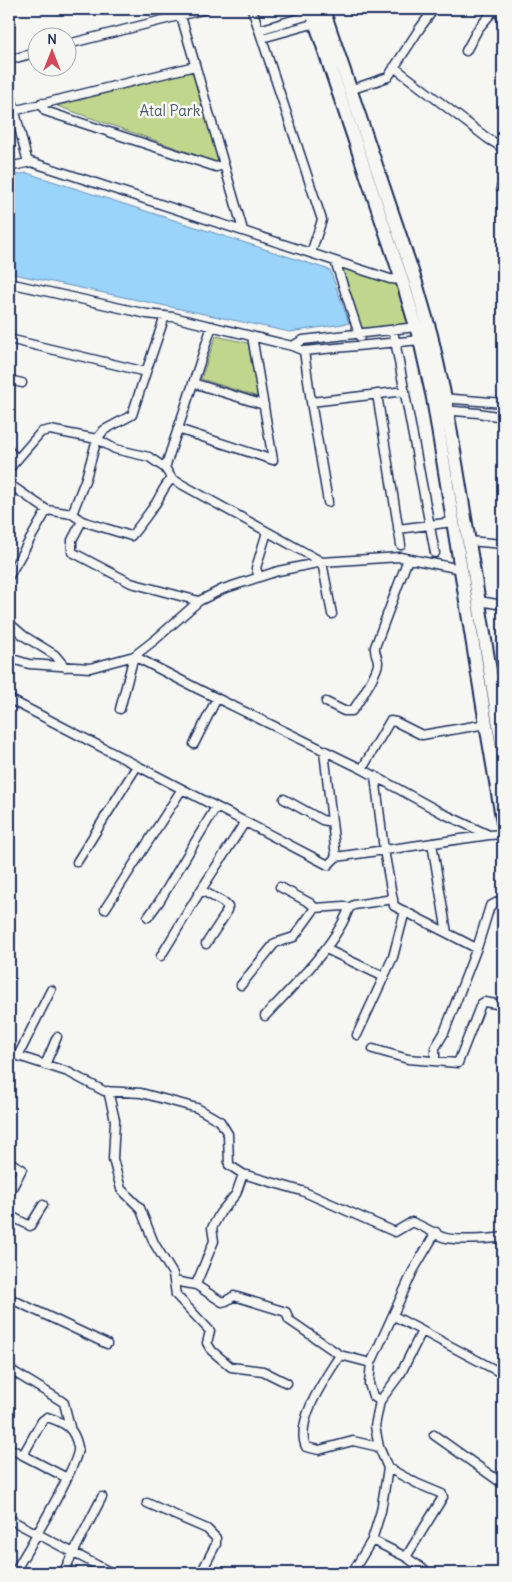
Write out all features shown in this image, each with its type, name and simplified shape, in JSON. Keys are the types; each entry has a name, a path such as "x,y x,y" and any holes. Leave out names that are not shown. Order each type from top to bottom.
{"highway":[{"path":"316,14 350,90 416,283 431,335 453,522 486,724 500,747"},
{"path":"316,14 403,280 440,404 469,541 479,601 500,747 503,823"}],"street":[{"path":"78,41 180,12 206,9"},
{"path":"252,9 322,220 311,253"},
{"path":"350,90 388,77 434,9"},
{"path":"466,51 478,29 496,9 503,21"},
{"path":"180,12 243,230"},
{"path":"261,34 316,14"},
{"path":"9,60 28,55"},
{"path":"12,111 195,66"},
{"path":"394,67 487,138 503,148"},
{"path":"9,88 12,111 28,163"},
{"path":"42,104 45,111 216,167 224,164"},
{"path":"9,167 31,162 390,279 403,280"},
{"path":"335,261 360,334 362,346"},
{"path":"9,283 147,314 212,326 292,346 304,351 420,340"},
{"path":"72,514 86,478 97,439 104,430 132,415 165,316"},
{"path":"164,468 212,326"},
{"path":"292,346 303,340 416,327"},
{"path":"393,330 435,553"},
{"path":"178,429 273,460 252,336"},
{"path":"9,339 146,372"},
{"path":"304,351 328,502"},
{"path":"9,380 22,383"},
{"path":"193,383 264,405"},
{"path":"311,402 405,391"},
{"path":"377,394 401,545"},
{"path":"440,404 503,403"},
{"path":"440,404 503,417"},
{"path":"9,469 41,432 50,430 97,439 114,449 148,457 164,468 172,479 322,562"},
{"path":"9,452 17,459"},
{"path":"9,484 47,510 72,514 82,521 131,536 156,503 167,482 172,479"},
{"path":"9,576 47,510"},
{"path":"82,521 72,540 72,552 131,583 199,601"},
{"path":"398,530 453,522"},
{"path":"259,577 256,568 267,532"},
{"path":"469,541 503,544 503,542"},
{"path":"9,658 29,664 90,668 134,656 199,601 223,589 278,571 322,562 400,557 461,569"},
{"path":"326,702 344,711 352,711 376,670 379,660 375,652 376,647 408,559"},
{"path":"322,562 332,614"},
{"path":"479,601 503,605"},
{"path":"9,623 24,636 55,655 65,667"},
{"path":"134,656 362,769 442,813 489,835"},
{"path":"120,709 134,656"},
{"path":"194,744 217,698"},
{"path":"9,699 328,865 336,858 503,834"},
{"path":"362,769 390,721 422,735 486,724"},
{"path":"324,751 336,858"},
{"path":"77,862 137,766"},
{"path":"375,776 384,850 394,906 476,948"},
{"path":"105,909 182,789"},
{"path":"284,799 322,820 332,822"},
{"path":"148,917 216,807"},
{"path":"161,956 245,822"},
{"path":"432,844 447,933"},
{"path":"280,887 310,903 315,908 344,906 349,908"},
{"path":"201,890 223,902 228,907 206,944"},
{"path":"265,1016 326,949 349,908 354,905 393,899"},
{"path":"435,1060 436,1048 444,1033 490,906 503,899"},
{"path":"241,985 275,943 294,937 315,908"},
{"path":"357,1034 393,957 405,911"},
{"path":"326,949 384,977"},
{"path":"18,1056 51,990"},
{"path":"373,1049 408,1059 458,1063 481,1004 484,1002 503,1005"},
{"path":"45,1065 57,1037"},
{"path":"9,1053 68,1072 104,1091 141,1093 198,1108 220,1121 228,1134 229,1165 243,1174 302,1191 396,1232 412,1222 436,1232 441,1237 478,1240 503,1237"},
{"path":"108,1091 115,1120 113,1159 121,1189 140,1208 154,1243 173,1274 176,1295 210,1331 207,1343 212,1351 231,1367 263,1371 287,1383"},
{"path":"9,1162 22,1169 9,1194"},
{"path":"197,1282 214,1241 212,1228 220,1213 236,1194 243,1174"},
{"path":"9,1215 30,1226 43,1206"},
{"path":"380,1401 374,1396 369,1384 371,1363 413,1271 436,1232"},
{"path":"174,1280 196,1285 222,1302 226,1302 234,1296 286,1312 289,1320 340,1355 371,1363"},
{"path":"9,1298 107,1344"},
{"path":"394,1316 503,1374"},
{"path":"352,1573 372,1540 381,1511 388,1468 379,1447 375,1426 380,1401 401,1372 422,1331"},
{"path":"340,1355 316,1394 305,1422 304,1444 306,1447 319,1450 353,1441 379,1447"},
{"path":"9,1369 64,1403 70,1427 79,1448 67,1478 14,1573"},
{"path":"23,1455 42,1421 48,1417 63,1422 70,1427"},
{"path":"434,1435 503,1484"},
{"path":"9,1448 67,1478"},
{"path":"388,1468 442,1494 443,1497 406,1557"},
{"path":"63,1573 102,1496"},
{"path":"146,1503 207,1530 216,1538 216,1544 202,1573"},
{"path":"9,1519 112,1573"},
{"path":"372,1540 406,1557 426,1571"}],"green space":[{"name":"Atal Park","path":"192,71 219,163 57,106"},
{"path":"340,266 400,284 412,324 362,330"},
{"path":"216,336 248,343 258,397 201,379"}],"water":[{"path":"27,173 330,270 349,323 290,332 9,273 9,176"}]}
